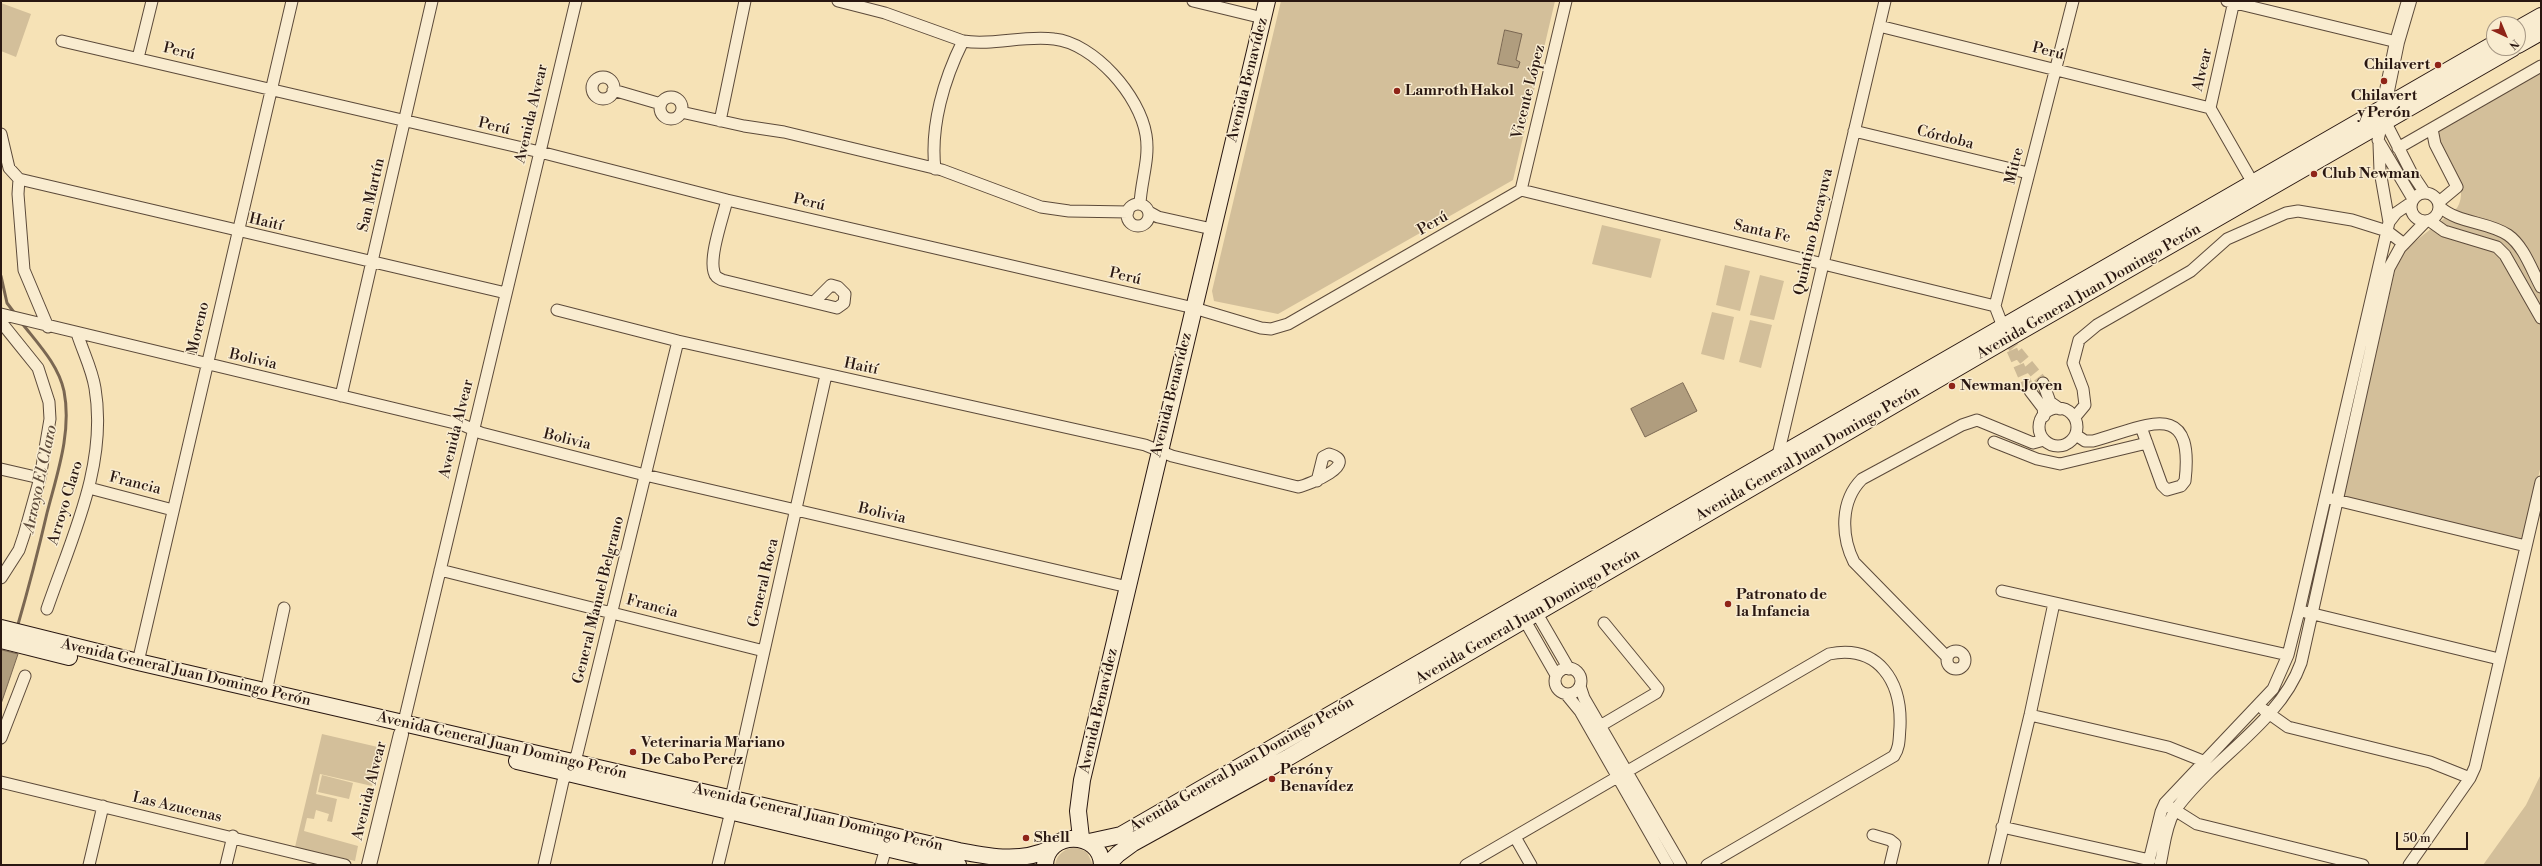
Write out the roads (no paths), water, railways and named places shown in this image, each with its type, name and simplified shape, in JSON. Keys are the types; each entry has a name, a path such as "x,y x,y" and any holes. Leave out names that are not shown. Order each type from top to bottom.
{"main road":[{"name":"Avenida Benavídez","path":"1045,865 1053,846 1066,829 1080,790 1159,451 1267,1"},
{"path":"2526,25 2541,16"},
{"path":"2526,40 2541,32"},
{"name":"Avenida General Juan Domingo Perón","path":"1,629 32,642 731,805 982,856 1019,858 1053,846 1068,838 1085,840 1122,835 1779,463 2382,116 2486,49"},
{"name":"Avenida General Juan Domingo Perón","path":"2005,332 2253,183 2498,56"},
{"name":"Avenida General Juan Domingo Perón","path":"1107,865 1118,854 1133,843 1289,757 1530,615 1779,463"},
{"name":"Avenida General Juan Domingo Perón","path":"1,640 32,642 138,662 266,692 403,729"},
{"name":"Avenida Benavídez","path":"1080,790 1078,811 1085,840"},
{"name":"Avenida General Juan Domingo Perón","path":"731,805 886,848 958,865"},
{"path":"1085,840 1100,854 1102,865"}],"street":[{"path":"138,58 152,1"},
{"name":"Moreno","path":"138,662 206,364 292,1"},
{"name":"San Martín","path":"342,396 432,1"},
{"name":"Avenida Alvear","path":"369,865 403,729 576,1"},
{"path":"720,121 745,1"},
{"path":"838,1 885,13 963,41 975,43 1030,37 1055,39 1076,46 1104,66 1125,90 1141,118 1146,135 1147,154 1140,204 1147,217 1211,232"},
{"path":"1193,1 1263,18"},
{"name":"Vicente López","path":"1521,190 1566,1"},
{"name":"Quintino Bocayuva","path":"1779,463 1822,262 1885,1"},
{"name":"Mitre","path":"1995,306 2028,173 2074,1"},
{"path":"2404,244 2388,227 2380,171 2378,140 2397,42 2409,1"},
{"path":"2232,2 2397,42"},
{"name":"Alvear","path":"2232,2 2210,108 2253,183"},
{"name":"Perú","path":"1879,26 2210,108"},
{"name":"Perú","path":"62,41 404,122 540,152 726,200 1194,308 1261,328 1271,329 1283,326 1521,190"},
{"path":"935,169 935,129 941,100 948,77 963,41"},
{"path":"2398,148 2541,66"},
{"path":"613,90 661,104 661,110 667,118 677,117 681,112 720,121 784,132 935,169 1041,207 1069,211 1128,212"},
{"path":"2382,116 2411,172 2425,193 2434,195 2439,205 2450,216 2507,235 2516,243 2541,287"},
{"path":"2153,863 2169,822 2175,811 2202,780 2268,715 2287,693 2295,679 2301,663 2310,613 2338,501 2388,268 2404,244 2428,221 2437,216 2439,205 2457,188 2435,144 2432,129"},
{"name":"Córdoba","path":"1854,131 2028,173"},
{"path":"1,134 9,168 19,179 18,194 24,270 43,325"},
{"path":"2378,140 2413,201 2414,216 2428,221 2444,231 2497,247 2505,255 2541,318"},
{"name":"Haití","path":"19,179 372,263 506,293"},
{"name":"Santa Fe","path":"1521,190 1822,262 1995,306"},
{"path":"2153,863 2161,812 2165,803 2203,761 2273,689 2288,655 2388,227 2396,213 2425,193"},
{"path":"726,200 714,258 713,270 716,276 722,280 815,301"},
{"path":"1140,204 1134,205 1128,212 1128,218 1133,224 1139,225 1147,217"},
{"path":"2074,418 2085,405 2083,389 2073,363 2076,347 2082,336 2097,325 2191,271 2227,239 2286,213 2298,211 2388,227"},
{"path":"1995,306 2005,332"},
{"name":"Haití","path":"557,310 678,341 826,375 1138,443 1172,456 1298,487 1317,481"},
{"name":"Bolivia","path":"1,314 77,334 342,396 645,475 797,509 1128,587"},
{"name":"Arroyo Claro","path":"1,322 34,363 45,385 50,420 40,478 19,550 1,578"},
{"name":"Arroyo Claro","path":"47,609 89,488 96,452 95,389 77,334"},
{"name":"General Manuel Belgrano","path":"544,865 570,767 577,754 678,341"},
{"name":"General Roca","path":"718,865 826,375"},
{"path":"2043,383 2050,402 2060,409 2071,413 2077,423 2076,434 2068,443 2062,446 2055,446 2044,440 2040,428 2044,416 2048,411 2060,409"},
{"path":"2030,391 2043,408 2044,416"},
{"path":"1947,657 1854,562 1848,549 1845,528 1846,504 1853,489 1862,480 1962,425 1977,420 2033,443 2044,440"},
{"path":"2076,434 2085,441 2092,441 2158,423 2172,426 2183,434 2187,460 2185,481 2181,486 2167,490 2162,485 2141,428"},
{"path":"1994,442 2037,459 2060,464 2147,443"},
{"path":"2060,464 2062,446"},
{"path":"1,469 40,478"},
{"path":"2409,865 2470,778 2475,767 2541,482"},
{"name":"Francia","path":"89,488 173,510"},
{"path":"2325,498 2526,546"},
{"name":"Francia","path":"440,570 764,651"},
{"path":"2002,591 2288,655"},
{"path":"1994,865 2030,715 2054,603"},
{"path":"266,692 284,608"},
{"path":"2299,611 2499,659"},
{"path":"1530,615 1569,669 1578,674 1580,686 1668,865"},
{"path":"1530,615 1556,676 1556,688 1566,694 1580,711 1681,865"},
{"path":"1600,726 1656,693 1658,690 1604,623"},
{"path":"1466,865 1829,654 1843,652 1858,653 1883,668 1892,680 1901,708 1898,750 1894,756 1707,865"},
{"path":"1556,676 1562,670 1569,669"},
{"path":"1,738 24,676"},
{"path":"1566,694 1574,692 1580,686"},
{"path":"2259,704 2268,715 2288,727 2430,762 2470,778"},
{"path":"2030,715 2168,747 2203,761"},
{"name":"Las Azucenas","path":"1,782 233,836 345,865"},
{"path":"2165,803 2175,811 2197,824 2363,865"},
{"path":"89,865 103,806"},
{"path":"2002,827 2153,863"},
{"path":"1873,834 1890,840 1895,844 1890,865"},
{"path":"226,865 233,836"},
{"path":"1515,837 1531,865"},
{"path":"881,865 886,848"}],"waterway":[{"name":"Arroyo El Claro","path":"1,276 7,303 16,315"},
{"name":"Arroyo El Claro","path":"17,628 59,468 65,437 66,422 64,391 57,372 47,355 21,322"}],"tunnel":[{"path":"2007,339 2043,383"},
{"path":"2012,350 2030,391"}],"place":[{"name":"Chilavert","path":"2438,65"},
{"name":"Chilavert y Perón","path":"2384,81"},
{"name":"Lamroth Hakol","path":"1397,91"},
{"name":"Club Newman","path":"2314,174"},
{"name":"Newman Joven","path":"1952,386"},
{"name":"Patronato de la Infancia","path":"1728,604"},
{"name":"Veterinaria Mariano De Cabo Perez","path":"633,752"},
{"name":"Perón y Benavídez","path":"1272,779"},
{"name":"Shell","path":"1026,838"}]}
